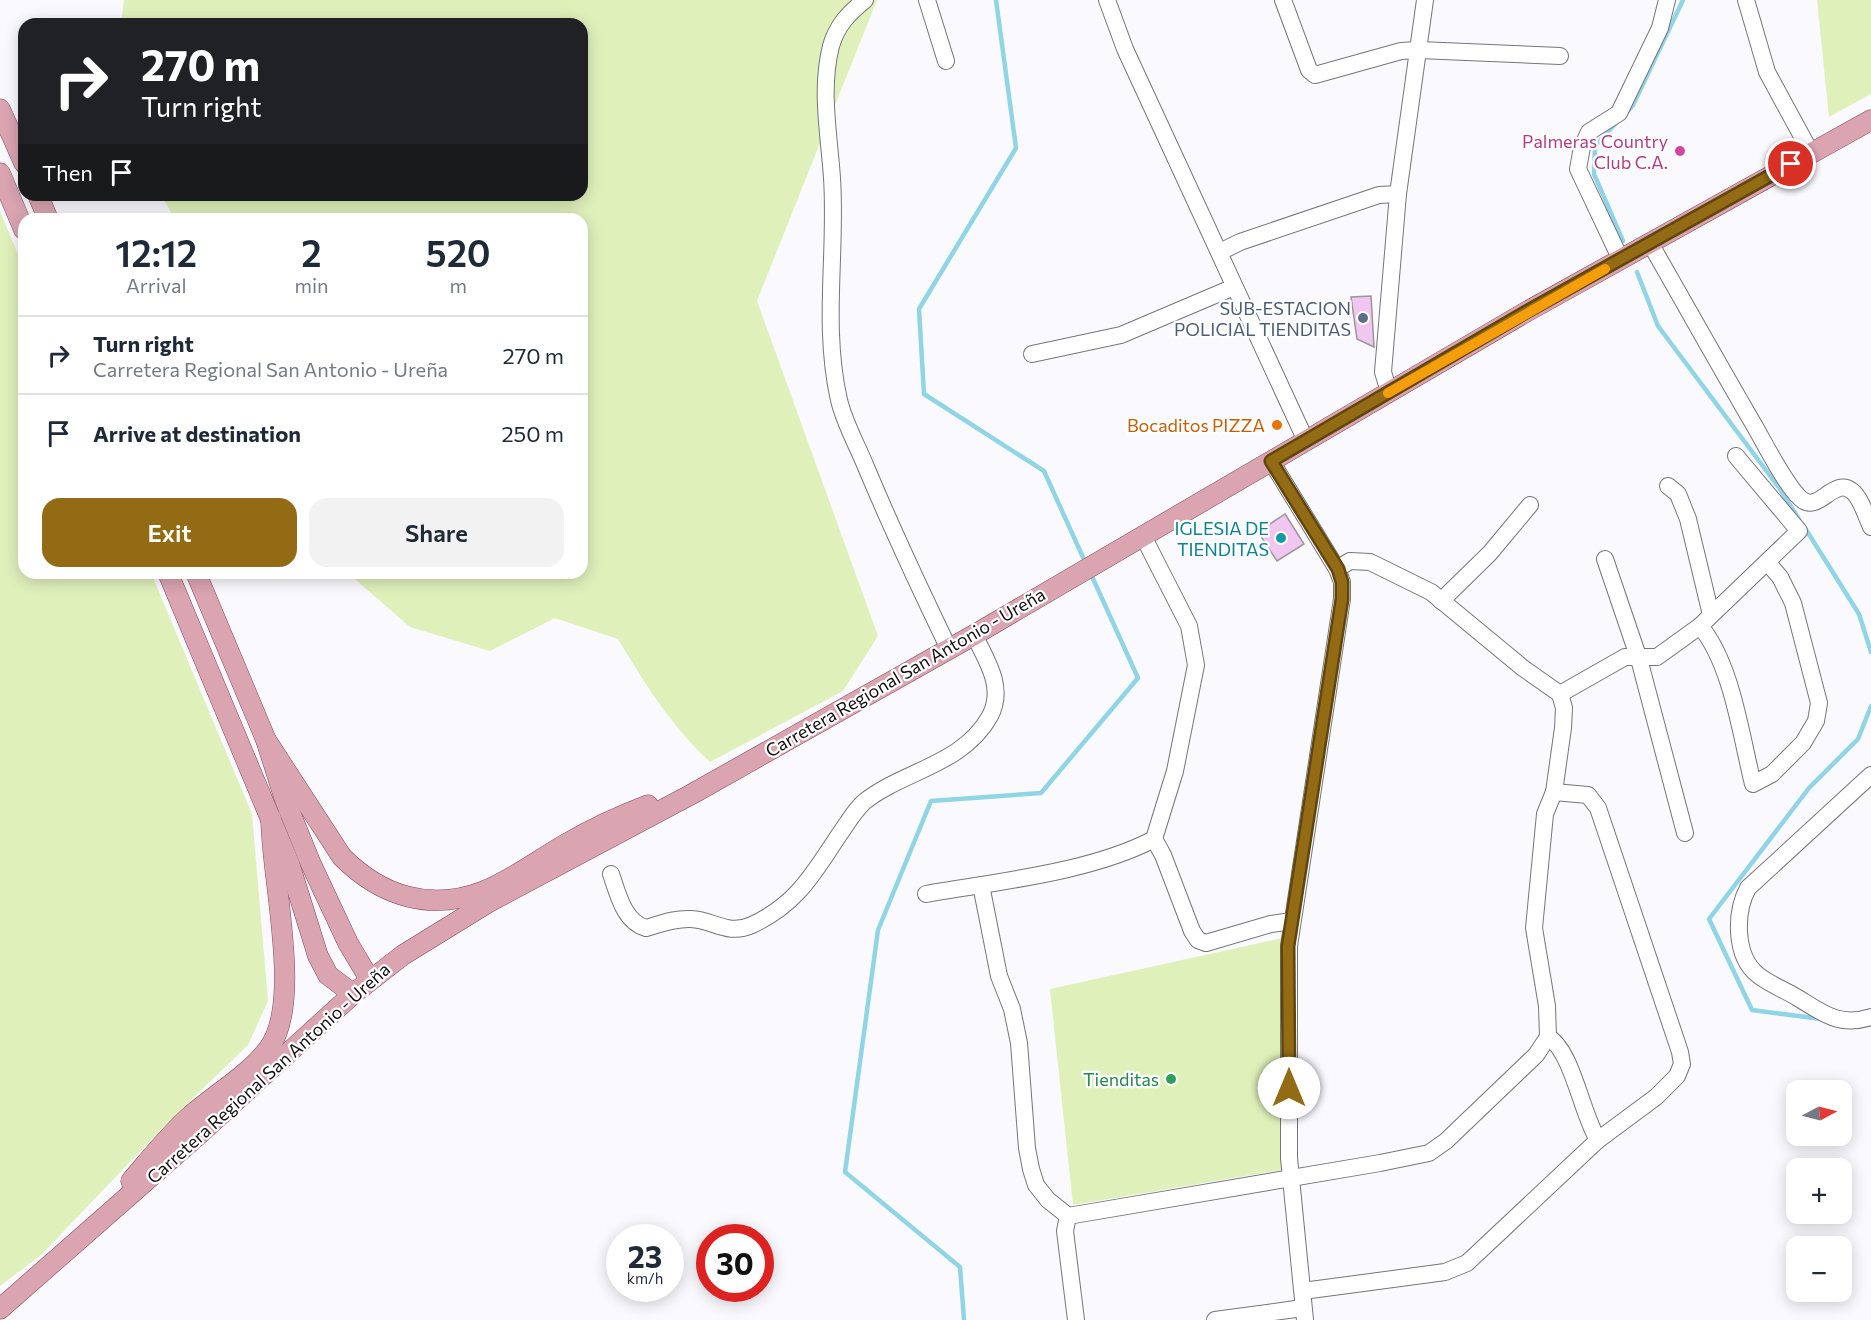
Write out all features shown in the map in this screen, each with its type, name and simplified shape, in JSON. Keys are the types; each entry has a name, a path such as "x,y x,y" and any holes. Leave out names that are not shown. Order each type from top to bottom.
{"main road":[{"path":"0,109 18,150"},
{"name":"Carretera Regional San Antonio - Ureña","path":"0,1309 74,1246 353,994 403,956 489,902 692,794 974,635 1389,392 1871,120"},
{"path":"0,173 18,216"},
{"path":"171,579 271,818 298,888 318,956 328,975 353,994"},
{"path":"199,579 266,740 285,800 310,864 348,943 370,980"},
{"path":"266,740 342,856 357,872 377,886 399,895 419,899 460,898 485,891 600,825 669,796 692,794"},
{"path":"74,1246 187,1119 253,1065 269,1047 280,1025 286,981 271,844 271,818"}],"street":[{"path":"865,0 850,11 836,31 831,48 827,81 826,109 832,177 833,239 829,299 830,345 839,402 892,528 949,649"},
{"path":"927,0 946,61"},
{"path":"1107,0 1125,49 1306,441"},
{"path":"1283,0 1309,70 1315,75 1401,51 1560,56"},
{"path":"1389,392 1383,372 1398,194 1425,0"},
{"path":"1621,260 1578,169 1582,147 1589,132 1618,113 1660,28 1667,0"},
{"path":"1746,0 1767,72 1811,153"},
{"path":"1220,252 1240,242 1379,195 1398,194"},
{"path":"1650,243 1770,453 1799,498 1807,503 1815,503 1838,488 1845,487 1854,492 1871,527"},
{"path":"1032,354 1121,335 1234,287"},
{"path":"1560,694 1625,657 1657,657 1706,621 1799,531 1737,456"},
{"path":"1271,461 1338,569 1342,582 1342,599 1288,946 1290,1178 1304,1306"},
{"path":"1668,486 1678,494 1688,519 1710,638 1722,663 1753,784 1772,774 1803,743 1816,721 1819,703 1793,603 1780,577 1767,562"},
{"path":"1441,601 1490,553 1530,505"},
{"path":"926,894 1099,860 1141,846 1154,839 1175,771 1197,665 1189,626 1143,536"},
{"path":"1605,559 1639,658 1685,833"},
{"path":"981,885 999,976 1012,1009 1019,1043 1027,1148 1031,1169 1036,1185 1048,1200 1068,1216 1429,1153 1446,1142 1536,1055 1548,1037 1548,1006 1534,928 1545,814 1554,792 1564,708 1560,694 1523,668 1431,592 1370,562 1350,561 1338,569"},
{"path":"611,874 622,904 632,921 646,928 693,919 719,928 739,929 779,911 804,886 861,804 882,789 926,770 954,754 989,717 995,702 994,678 974,635"},
{"path":"1871,775 1748,888 1740,903 1739,926 1742,947 1756,974 1830,1017 1850,1022 1871,1017"},
{"path":"1215,1320 1304,1306 1445,1272 1467,1263 1599,1140 1656,1097 1677,1076 1682,1064 1680,1052 1598,808 1588,795 1554,792"},
{"path":"1154,839 1163,855 1186,917 1198,940 1206,943 1271,924 1292,921"},
{"path":"1548,1037 1556,1041 1566,1060 1590,1128 1599,1140"},
{"path":"1068,1216 1065,1231 1076,1320"}],"green space":[{"path":"124,0 877,0 757,301 878,636 843,691 710,762 671,720 618,639 555,618 490,651 410,627 355,579 588,579 588,213 172,213 164,201 588,201 588,18 122,18"},
{"path":"1817,0 1871,0 1871,94 1829,117"},
{"path":"0,211 18,254 18,579 154,579 252,814 268,1001 248,1045 170,1120 41,1255 0,1286"},
{"name":"Tienditas","path":"1282,938 1281,1170 1073,1205 1050,989"}],"building":[{"name":"SUB-ESTACION POLICIAL TIENDITAS","path":"1371,296 1374,347 1357,339 1351,297"},
{"name":"IGLESIA DE TIENDITAS","path":"1285,514 1304,544 1277,561 1258,532"}],"waterway":[{"path":"996,0 1016,148 919,309 924,394 1044,471 1086,564"},
{"path":"1628,111 1633,105 1683,0"},
{"path":"1616,123 1595,146 1594,174 1623,241"},
{"path":"1637,272 1658,326 1780,489 1800,521"},
{"path":"1805,528 1859,614 1871,652"},
{"path":"964,1320 960,1267 845,1172 878,930 931,801 1041,793 1138,678 1090,572"},
{"path":"1821,1019 1752,1010 1709,919 1809,788 1858,739 1871,706"}],"slow traffic":[{"path":"1388,393 1526,312 1605,269"}],"place":[{"name":"Palmeras Country Club C.A.","path":"1680,151"},
{"name":"SUB-ESTACION POLICIAL TIENDITAS","path":"1363,318"},
{"name":"Bocaditos PIZZA","path":"1277,425"},
{"name":"IGLESIA DE TIENDITAS","path":"1281,538"},
{"name":"Tienditas","path":"1171,1079"}],"route":[{"path":"1289,1088 1288,946 1342,599 1342,582 1338,569 1271,461 1526,312 1791,164"}]}
